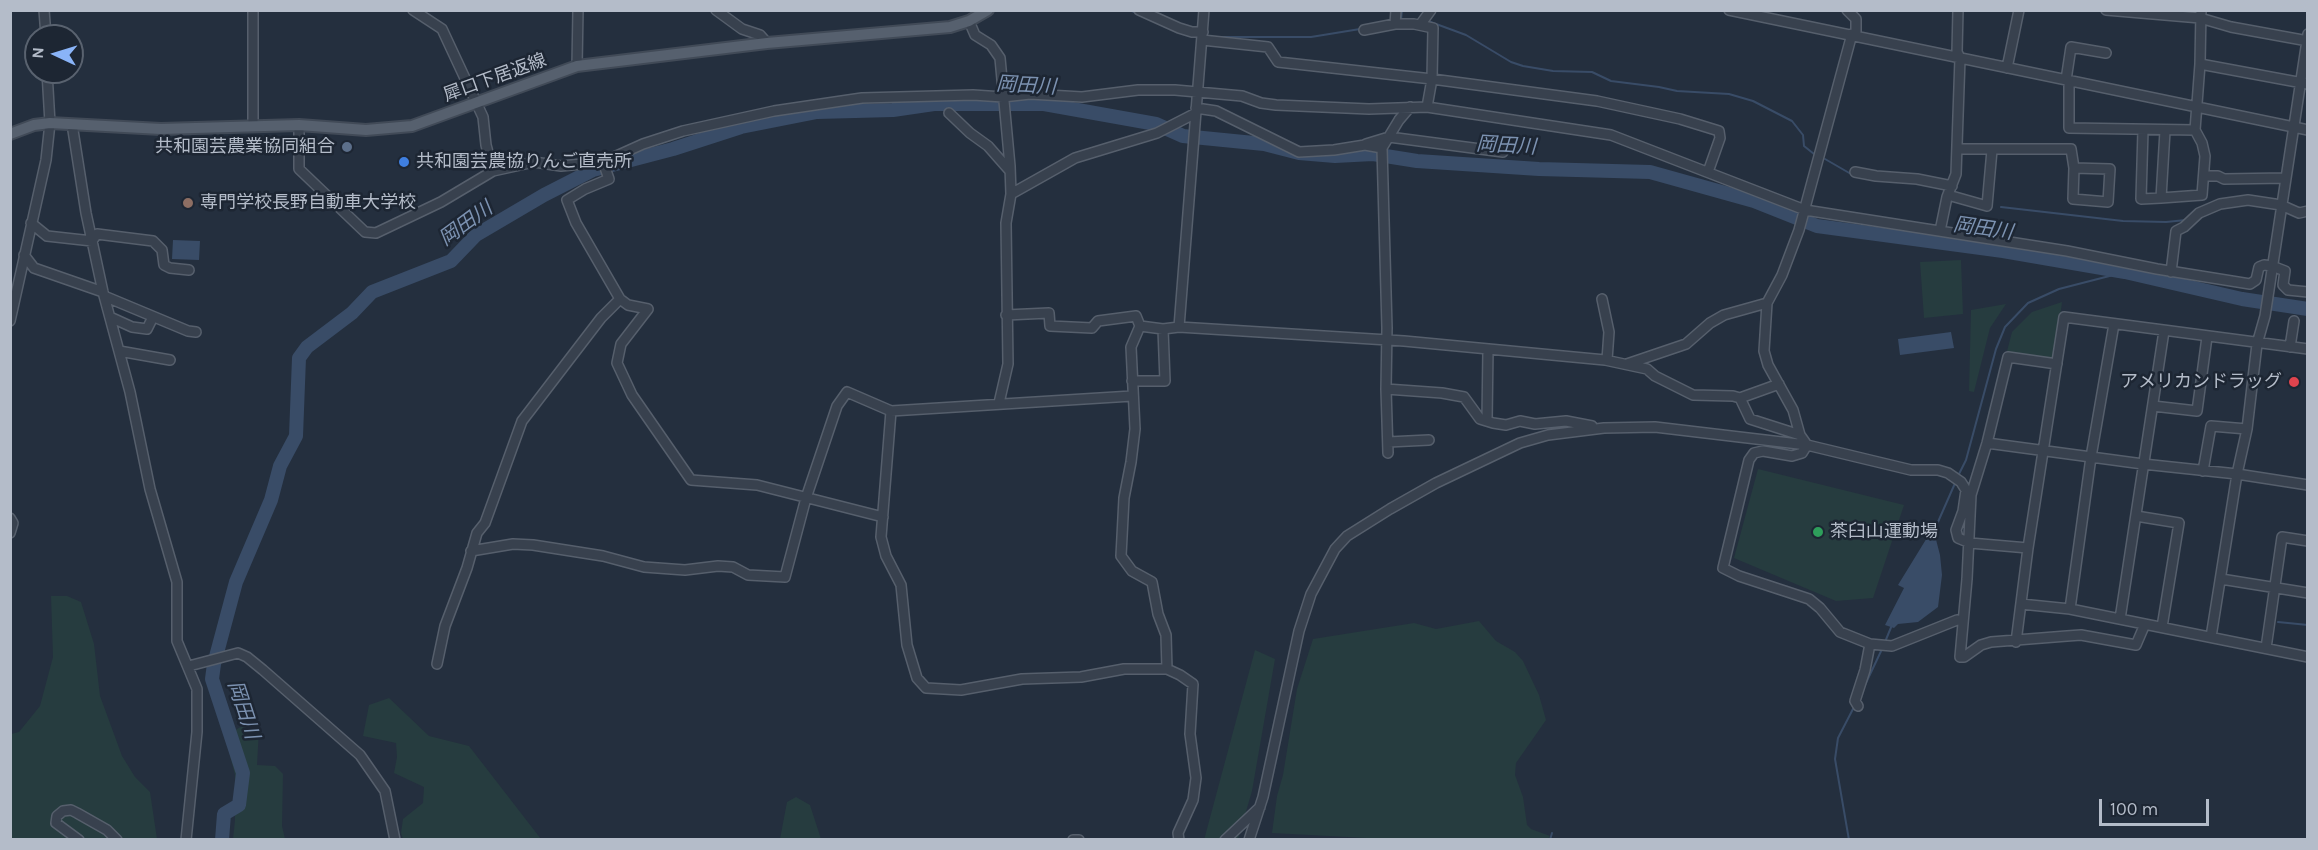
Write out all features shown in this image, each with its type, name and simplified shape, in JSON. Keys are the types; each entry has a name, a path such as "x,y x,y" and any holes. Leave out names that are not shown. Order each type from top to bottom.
{"main road":[{"name":"犀口下居返線","path":"10,134 34,125 50,123 161,129 299,125 366,130 412,126 577,66 767,43 950,27 969,21 988,10"}],"street":[{"path":"253,10 253,126"},
{"path":"413,10 442,29 483,117 486,145 493,171"},
{"path":"577,66 578,10"},
{"path":"716,10 742,29 760,36 767,43"},
{"path":"1139,10 1203,36 1268,47 1278,62 1432,79 1597,101 1680,119 1719,131 1720,138 1708,172"},
{"path":"1179,327 1204,10"},
{"path":"1729,10 2307,130"},
{"path":"1807,445 1800,435 1793,410 1768,365 1764,351 1767,303 1782,275 1799,228 1854,35 1856,19 1847,10"},
{"path":"1940,231 1956,174 1960,58 1957,52 1958,10"},
{"path":"2007,68 2019,10"},
{"path":"2113,11 2200,14 2231,27 2307,39 2304,84 2293,127 2265,316 2257,344 2247,429 2237,474 2211,638"},
{"path":"2199,213 2205,176 2202,142 2195,130 2200,64 2200,14"},
{"path":"1364,30 1396,18 1424,19 1433,28 1432,79 1427,107"},
{"path":"969,21 975,35 991,45 1000,58 1010,171 1011,194 1006,223 1008,364 999,403"},
{"path":"2106,52 2072,47 2067,81 2069,128 2195,130"},
{"path":"2200,64 2304,84"},
{"path":"10,321 46,160 50,123 48,84"},
{"path":"299,125 299,169 364,232 376,233 441,202 493,171 534,162 561,166 603,162 643,144 683,131 774,111 862,98 973,95 1003,97 1030,94 1082,97 1138,90 1197,90 1242,96 1276,105 1369,109 1427,107 1611,135 1804,211 2067,251 2171,272 2250,284 2256,280 2259,267 2272,266 2285,271 2283,285 2288,290 2307,292"},
{"path":"1388,453 1382,148 1410,106"},
{"path":"1011,194 1075,158 1157,133 1196,111 1216,111 1299,152 1365,145 1389,137 1503,152"},
{"path":"949,113 988,146 1010,171"},
{"path":"72,124 92,241 104,294 150,489 177,582 177,641 197,689 197,732 186,840"},
{"path":"2143,130 2141,199 2202,195"},
{"path":"2161,198 2165,131"},
{"path":"1365,145 1382,148"},
{"path":"1958,149 2071,149 2074,168 2073,199 2108,202 2110,169 2074,168"},
{"path":"1855,172 1917,179 1987,206 1992,150"},
{"path":"603,162 609,178 567,200 576,223 620,299 628,305 648,309 621,344 616,363 632,395 691,480 757,484 883,518"},
{"path":"2205,176 2218,176 2224,179 2285,178"},
{"path":"2171,272 2176,231 2199,213 2220,204 2248,200 2281,205 2299,213 2307,211"},
{"path":"31,223 47,236 92,241"},
{"path":"92,241 97,234 153,242 162,250 164,265 189,270"},
{"path":"24,255 34,268 104,294 188,331 196,332"},
{"path":"1602,298 1609,332 1607,360"},
{"path":"437,664 445,626 477,533 485,523 522,421 601,318 620,299"},
{"path":"1627,364 1686,344 1710,323 1724,315 1767,303"},
{"path":"1006,315 1049,313 1050,326 1092,328 1098,321 1136,316 1140,327 1131,347 1135,429 1124,498 1121,556 1132,572 1152,582 1158,614 1166,635 1167,669"},
{"path":"110,318 132,327 147,329 153,317"},
{"path":"2016,642 2028,548 2064,317 2307,349"},
{"path":"2290,347 2294,321"},
{"path":"2070,609 2091,458 2114,324"},
{"path":"1140,327 1163,329 1179,327 1386,340 1607,360 1647,369 1655,376 1693,394 1740,398 1779,384"},
{"path":"1132,381 1165,381 1163,329"},
{"path":"2120,619 2164,331"},
{"path":"2153,406 2197,411 2207,337"},
{"path":"1487,421 1488,349"},
{"path":"119,351 170,360"},
{"path":"2057,364 2008,357 1987,443 1971,495 1970,543 1960,657 1964,657 1981,645 2007,640 2016,642 2081,635 2136,645 2145,624"},
{"path":"1386,389 1443,393 1464,397 1474,414 1487,421 1506,425 1520,421 1535,424 1566,422 1604,428"},
{"path":"471,551 513,544 533,545 603,556 644,567 685,570 733,567 748,575 785,577 806,498 837,406 847,392 891,411 1132,396"},
{"path":"1740,398 1750,419 1800,435"},
{"path":"891,411 881,537 886,555 901,585 907,645 917,678 926,688 961,690 1022,679 1081,677 1124,669 1167,669 1193,684 1190,734 1196,778 1193,800 1178,833 1179,840"},
{"path":"2203,471 2211,426 2247,429"},
{"path":"1249,840 1260,807 1299,632 1311,594 1335,549 1347,536 1390,509 1496,453 1548,435 1604,428 1655,427 1807,445 1911,470 1938,470 1957,479 1964,486 1966,496 1956,535 1961,541 2028,548"},
{"path":"1388,442 1429,440"},
{"path":"1987,443 2307,485"},
{"path":"1807,445 1802,453 1792,456 1763,452 1754,453 1749,460 1723,568 1739,576 1809,599 1820,608 1840,632 1878,645 1957,620 1964,621"},
{"path":"2136,516 2179,523 2162,627"},
{"path":"10,518 13,523 10,533"},
{"path":"2266,648 2282,537 2307,542"},
{"path":"2221,579 2307,593"},
{"path":"2021,604 2070,609 2307,657"},
{"path":"1856,703 1865,670 1878,645"},
{"path":"189,666 238,653 247,657 353,747 385,791 395,840"},
{"path":"1225,840 1260,807"},
{"path":"79,840 56,823 57,816 63,811 71,810 77,813 107,830 117,840"},
{"path":"1073,840 1078,840"}],"green space":[{"path":"1961,260 1963,314 1924,318 1920,262"},
{"path":"2062,302 2055,357 2051,360 2006,355 2012,332 2032,312"},
{"path":"2006,304 1990,328 1974,392 1969,391 1971,310"},
{"name":"茶臼山運動場","path":"1758,469 1904,505 1873,598 1836,601 1734,558"},
{"path":"51,596 67,596 81,602 94,644 100,696 122,756 135,777 150,792 157,839 11,840 11,734 19,732 40,706 53,657"},
{"path":"1479,621 1496,641 1515,652 1523,661 1539,695 1546,720 1516,763 1515,775 1523,797 1527,825 1531,829 1550,836 1548,839 1404,840 1272,833 1297,689 1313,639 1414,623 1436,629"},
{"path":"1255,650 1275,659 1252,791 1238,839 1204,840"},
{"path":"389,698 429,736 469,746 541,839 403,839 401,833 403,819 423,803 424,787 394,773 397,757 396,743 363,736 369,705"},
{"path":"251,721 259,729 257,765 275,766 283,774 282,826 285,839 233,839 235,775 225,736"},
{"path":"796,797 810,805 821,839 780,839 787,802"}],"water":[{"path":"173,240 200,241 199,260 172,259"},
{"path":"1951,332 1954,348 1900,355 1898,339"},
{"path":"1933,528 1942,575 1938,607 1918,622 1898,624 1894,628 1885,625 1904,588 1898,585"}],"waterway":[{"path":"1129,10 1137,13"},
{"path":"1401,20 1402,10"},
{"path":"1428,21 1466,35 1511,62 1523,66 1553,71 1592,72 1611,81 1677,91 1729,94 1753,101 1792,121 1803,135 1804,146 1814,154"},
{"path":"1216,37 1311,37 1360,29"},
{"name":"岡田川","path":"222,840 224,814 239,805 243,773 212,679 214,664 236,582 271,500 280,466 296,436 299,358 307,347 352,313 372,292 451,261 476,235 544,195 593,170 673,149 741,127 817,112 893,110 934,104 1044,104 1156,124 1183,136 1264,144 1299,153 1335,156 1373,154 1417,161 1539,169 1650,172 1754,201 1817,226 2003,251 2125,272 2242,299 2308,309"},
{"path":"1825,159 1851,174"},
{"path":"2001,207 2123,221 2186,220"},
{"path":"1958,476 1966,460 1996,349 2005,327 2028,303 2059,289 2125,272"},
{"path":"1934,531 1956,481"},
{"path":"2278,622 2308,625"},
{"path":"1885,642 1892,625"},
{"path":"1865,685 1883,647"},
{"path":"1849,840 1835,759 1838,738 1854,707"},
{"path":"1550,840 1552,833"}],"place":[{"name":"共和園芸農業協同組合","path":"347,147"},
{"name":"共和園芸農協りんご直売所","path":"404,162"},
{"name":"専門学校長野自動車大学校","path":"188,203"},
{"name":"アメリカンドラッグ","path":"2294,382"},
{"name":"茶臼山運動場","path":"1818,532"}]}
